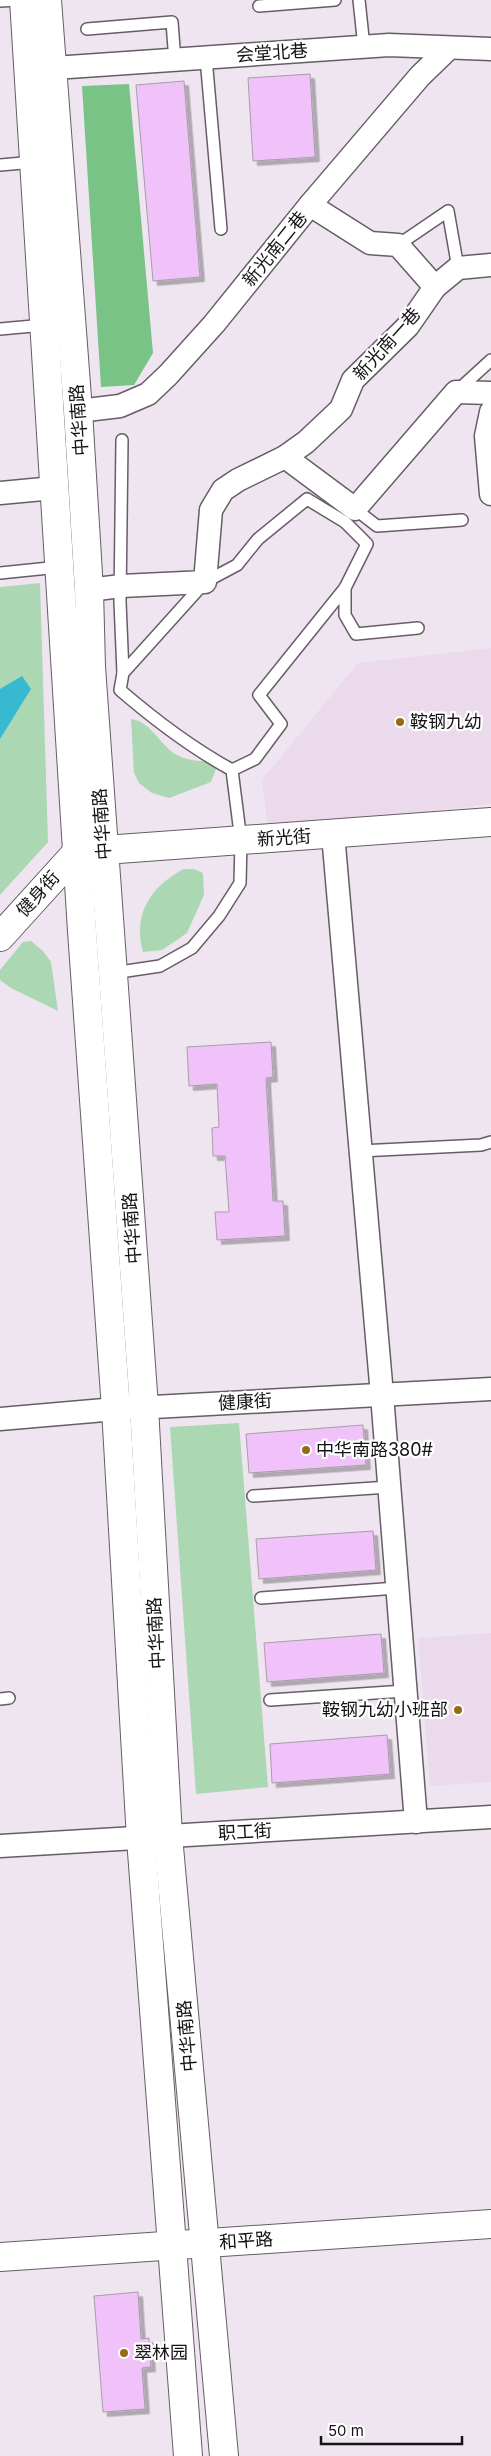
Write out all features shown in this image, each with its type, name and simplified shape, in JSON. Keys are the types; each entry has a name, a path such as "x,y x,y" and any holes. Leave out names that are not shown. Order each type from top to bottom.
{"main road":[{"path":"24,0 59,567 90,851"},
{"name":"中华南路","path":"47,0 54,68 90,590 90,851 82,930 116,1409 141,1839 188,2456"},
{"name":"新光街","path":"90,851 491,822"},
{"name":"中华南路","path":"90,851 113,973 144,1407 168,1836 224,2456"},
{"name":"健身街","path":"0,937 90,851"},
{"name":"和平路","path":"0,2257 491,2224"}],"street":[{"name":"会堂北巷","path":"54,68 389,45 491,49"},
{"name":"新光南二巷","path":"78,411 120,406 148,394 214,324 310,205 420,76 449,48"},
{"path":"310,205 370,243 398,245 435,287"},
{"path":"458,268 491,265"},
{"name":"新光南一巷","path":"205,582 211,510 223,490 238,480 285,457 306,442 341,410 353,380 408,326 435,287 458,268"},
{"path":"285,457 355,508 456,392 491,393"},
{"path":"491,412 486,436 491,494"},
{"path":"0,493 54,488"},
{"path":"90,590 121,586 205,582"},
{"path":"333,834 382,1395 416,1822"},
{"name":"健康街","path":"0,1419 144,1407 491,1389"},
{"name":"职工街","path":"0,1846 491,1817"}],"lane":[{"path":"0,1 19,0"},
{"path":"259,6 335,0"},
{"path":"360,0 364,47"},
{"path":"87,30 172,22 175,61"},
{"path":"206,58 220,229"},
{"path":"0,165 34,162"},
{"path":"398,245 448,211 458,268"},
{"path":"0,329 44,325"},
{"path":"456,392 491,360"},
{"path":"122,440 121,586 123,672 120,690 163,727 196,750 232,770"},
{"path":"123,672 205,582 237,566 258,539 307,499 344,522 366,544 345,588 259,695 281,724 255,759 232,770"},
{"path":"355,508 377,526 462,520"},
{"path":"0,573 59,567"},
{"path":"345,588 345,615 356,634 418,628"},
{"path":"113,973 160,966 192,948 219,916 240,883 240,841 232,770"},
{"path":"360,1151 481,1145 491,1142"},
{"path":"253,1496 389,1487"},
{"path":"261,1598 397,1588"},
{"path":"270,1700 405,1691"}],"shaded area":[{"name":"鞍钢九幼","path":"491,648 491,804 268,830 262,780 358,663"},
{"name":"鞍钢九幼小班部","path":"491,1633 491,1782 430,1786 418,1638"}],"green space":[{"path":"129,84 153,353 134,385 101,387 82,86"},
{"path":"40,583 48,842 0,895 0,587"},
{"path":"131,719 144,724 165,746 177,755 190,760 212,762 216,769 211,782 169,798 152,793 139,783 134,773"},
{"path":"184,869 194,869 203,873 204,895 187,933 162,950 143,952 140,925 147,903 162,884"},
{"path":"31,941 43,951 51,962 58,1011 11,988 0,980 0,970 23,942"},
{"path":"239,1423 268,1787 196,1794 170,1427"}],"water":[{"path":"22,676 31,689 0,739 0,689"}],"building":[{"path":"310,74 315,157 253,161 248,78"},
{"path":"184,81 200,277 153,281 136,85"},
{"path":"271,1042 273,1077 266,1078 273,1201 283,1201 285,1236 217,1240 215,1212 229,1212 225,1156 213,1156 212,1128 219,1127 217,1084 189,1086 187,1047"},
{"name":"中华南路380#","path":"363,1425 366,1465 249,1473 246,1434"},
{"path":"373,1531 376,1570 259,1579 256,1539"},
{"path":"381,1634 384,1673 267,1682 264,1643"},
{"path":"387,1735 390,1774 272,1783 270,1744"},
{"name":"翠林园","path":"138,2292 141,2339 149,2338 151,2367 142,2368 145,2409 103,2412 94,2296"}],"place":[{"name":"鞍钢九幼","path":"400,722"},
{"name":"中华南路380#","path":"306,1450"},
{"name":"鞍钢九幼小班部","path":"458,1710"},
{"name":"翠林园","path":"124,2353"}]}
